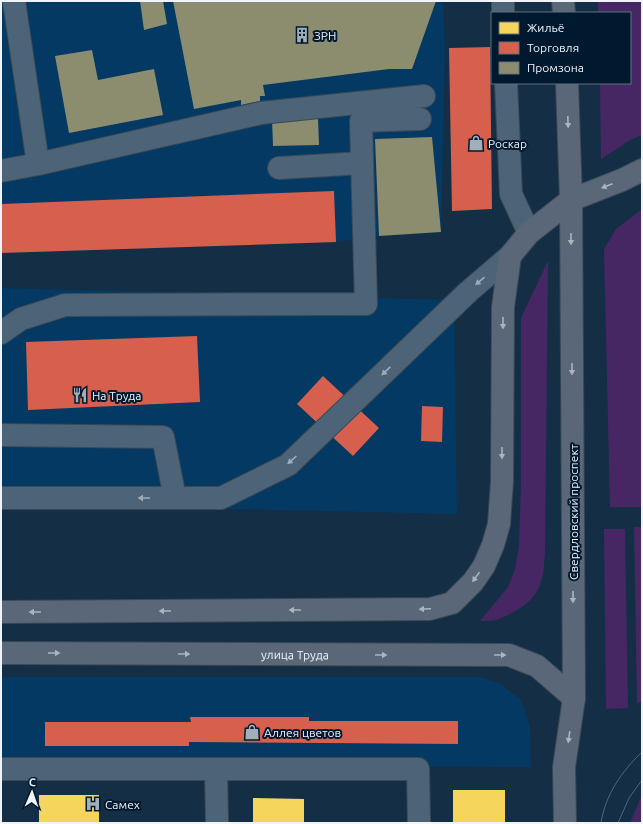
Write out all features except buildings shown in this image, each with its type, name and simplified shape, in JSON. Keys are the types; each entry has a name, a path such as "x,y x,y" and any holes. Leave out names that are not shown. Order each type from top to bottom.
{"main road":[{"path":"563,1 564,12"},
{"name":"Свердловский проспект","path":"565,823 564,767 574,698 571,200 566,84"},
{"path":"1,612 430,609 452,603 473,582 484,566 493,545 499,524 502,481 503,307 510,256 529,233 571,200 622,180 642,170"},
{"name":"улица Труда","path":"1,653 509,655 537,666 574,698"}],"lane":[{"path":"1,7 9,1"},
{"path":"14,1 38,164"},
{"path":"503,1 503,12"},
{"path":"506,84 511,194 529,233"},
{"path":"1,171 38,164 261,113 424,96"},
{"path":"1,333 21,319 65,305 366,304 361,121 420,119"},
{"path":"279,168 362,163"},
{"path":"1,498 221,498 288,464 468,292 510,256"},
{"path":"1,435 163,437 175,498"},
{"path":"1,769 418,769 419,823"},
{"path":"216,770 217,823"}],"shaded area":[{"path":"1,1 443,1 445,49 441,232 379,236 336,242 1,253"},
{"path":"598,1 642,1 642,135 630,140 601,159 600,84 631,84 631,12 598,12"},
{"path":"642,209 642,507 610,507 604,249 616,229"},
{"path":"548,261 545,552 543,576 535,594 526,604 499,619 492,621 480,621 508,587 515,569 519,545 521,484 521,318"},
{"path":"1,288 454,300 457,514 1,504"},
{"path":"634,527 642,527 642,702 637,703"},
{"path":"604,529 625,529 628,708 606,709"},
{"path":"1,677 480,677 501,684 521,700 530,726 531,767 1,766"},
{"path":"641,797 642,823 630,823"}],"tram line":[{"path":"601,823 610,793 621,775 642,752"},
{"path":"618,823 629,798 642,780"}],"place":[{"name":"ЗРН","path":"302,35"},
{"name":"Роскар","path":"476,143"},
{"name":"На Труда","path":"80,395"},
{"name":"Аллея цветов","path":"252,732"},
{"name":"Самех","path":"93,804"}]}
